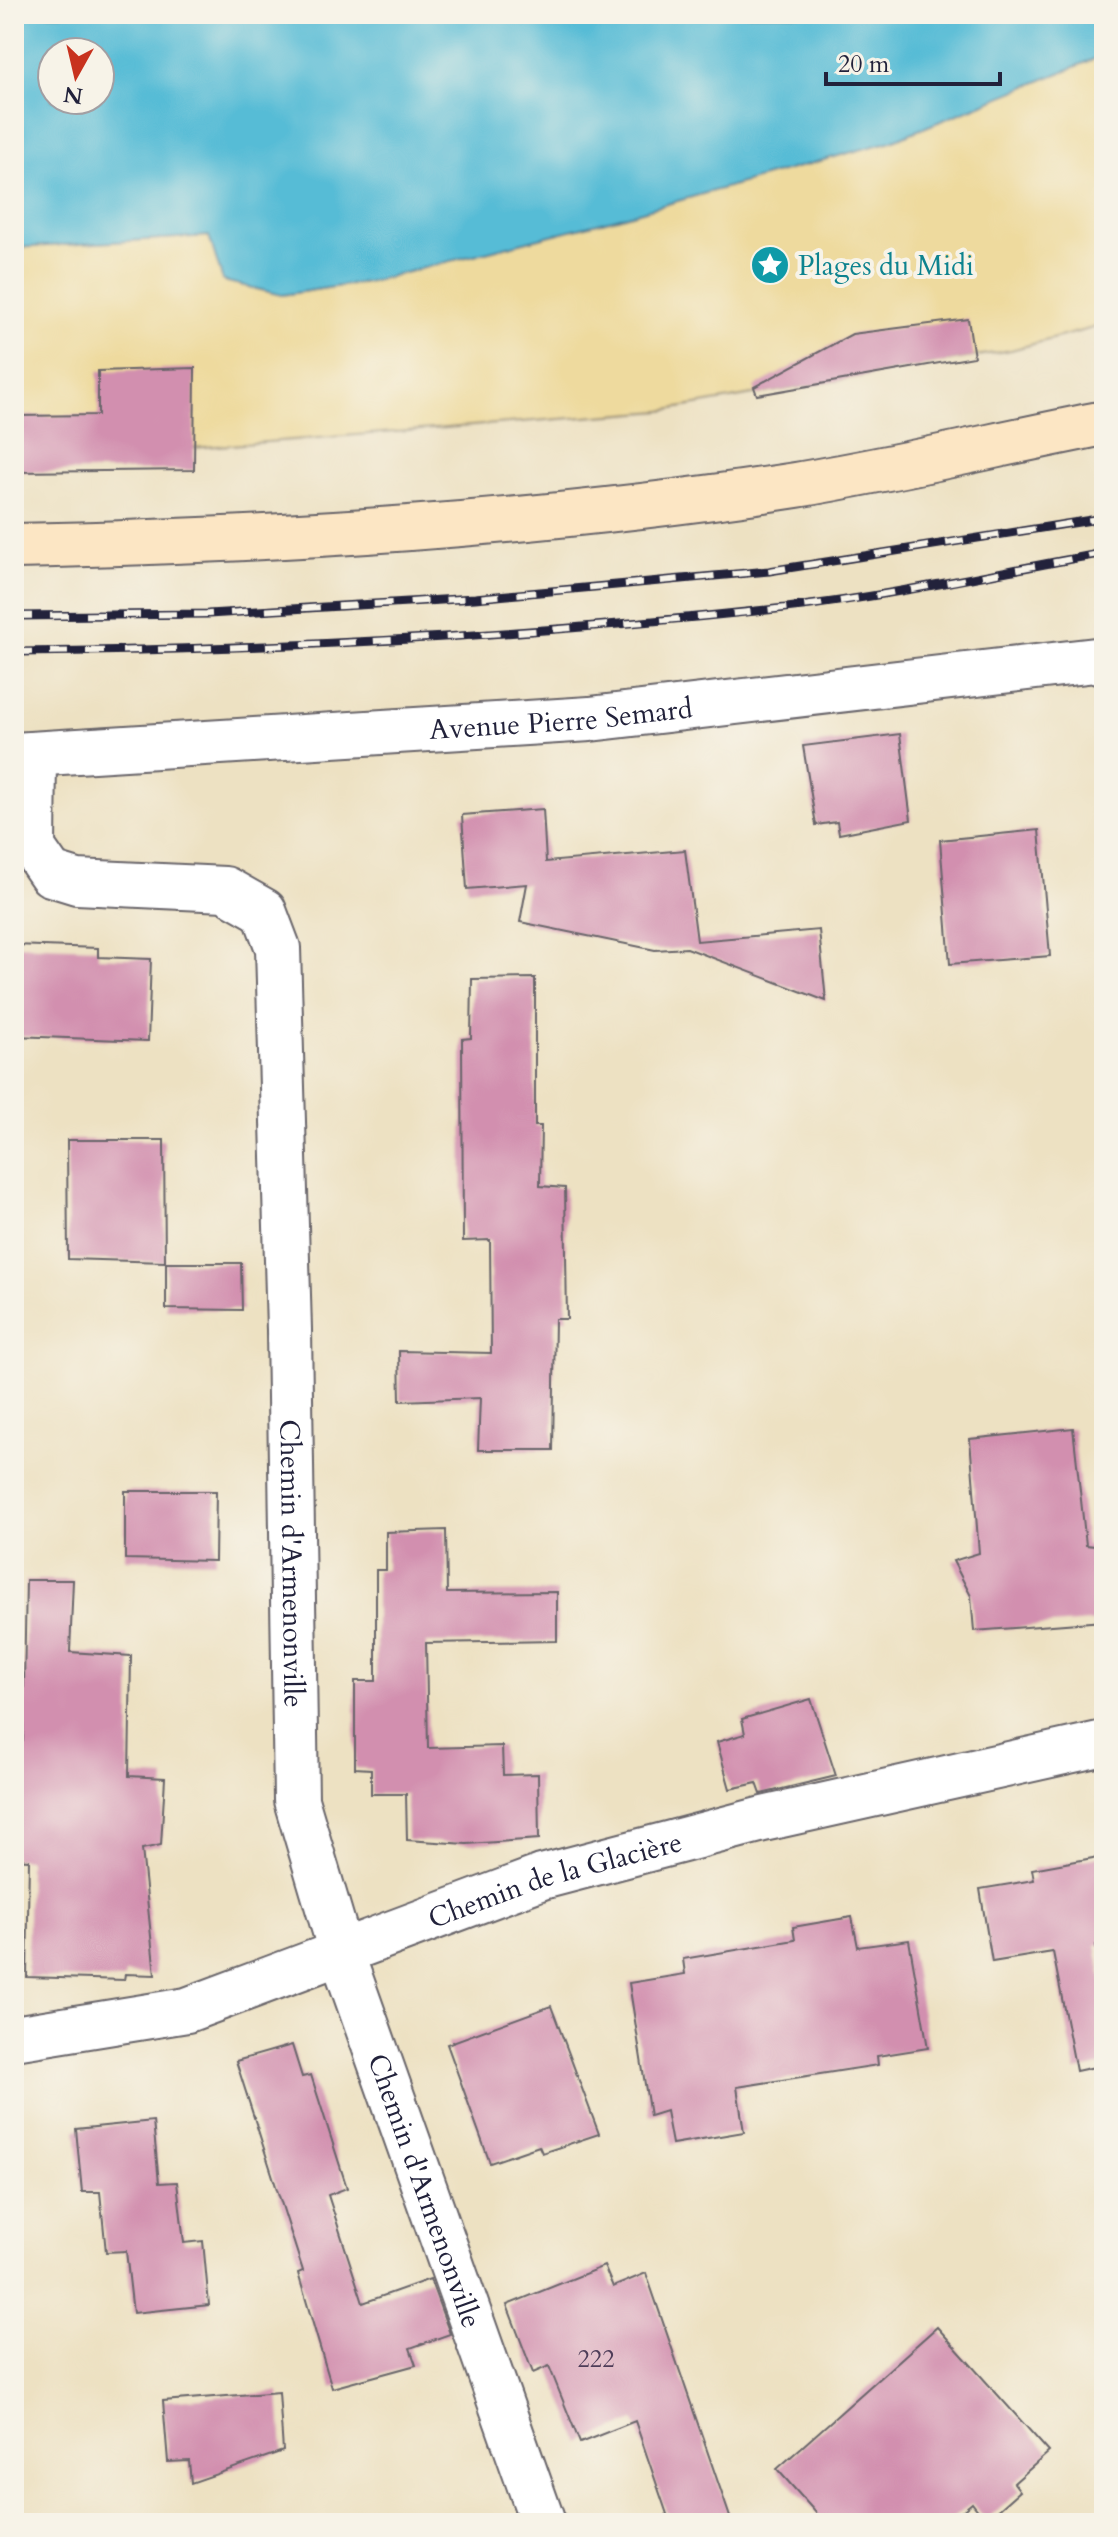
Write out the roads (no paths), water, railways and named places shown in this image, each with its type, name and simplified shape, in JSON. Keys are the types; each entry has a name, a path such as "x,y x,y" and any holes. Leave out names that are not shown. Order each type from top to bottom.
{"main road":[{"path":"14,546 204,542 496,522 797,484 1104,423"}],"street":[{"name":"Avenue Pierre Semard","path":"24,755 590,719 1104,659"},
{"name":"Chemin d'Armenonville","path":"24,755 33,848 51,874 77,882 225,889 264,911 278,948 289,1330 296,1800 342,1955 543,2523"},
{"name":"Chemin de la Glacière","path":"14,2038 187,2010 342,1955 542,1877 763,1819 1104,1743"}],"water":[{"path":"14,14 1104,14 1104,55 891,141 617,218 373,281 282,295 223,281 209,236 14,248"}],"railway":[{"path":"14,616 208,614 475,598 769,571 1104,518"},
{"path":"14,652 395,640 681,619 857,598 1104,553"}],"place":[{"name":"Plages du Midi","path":"770,265"}]}
